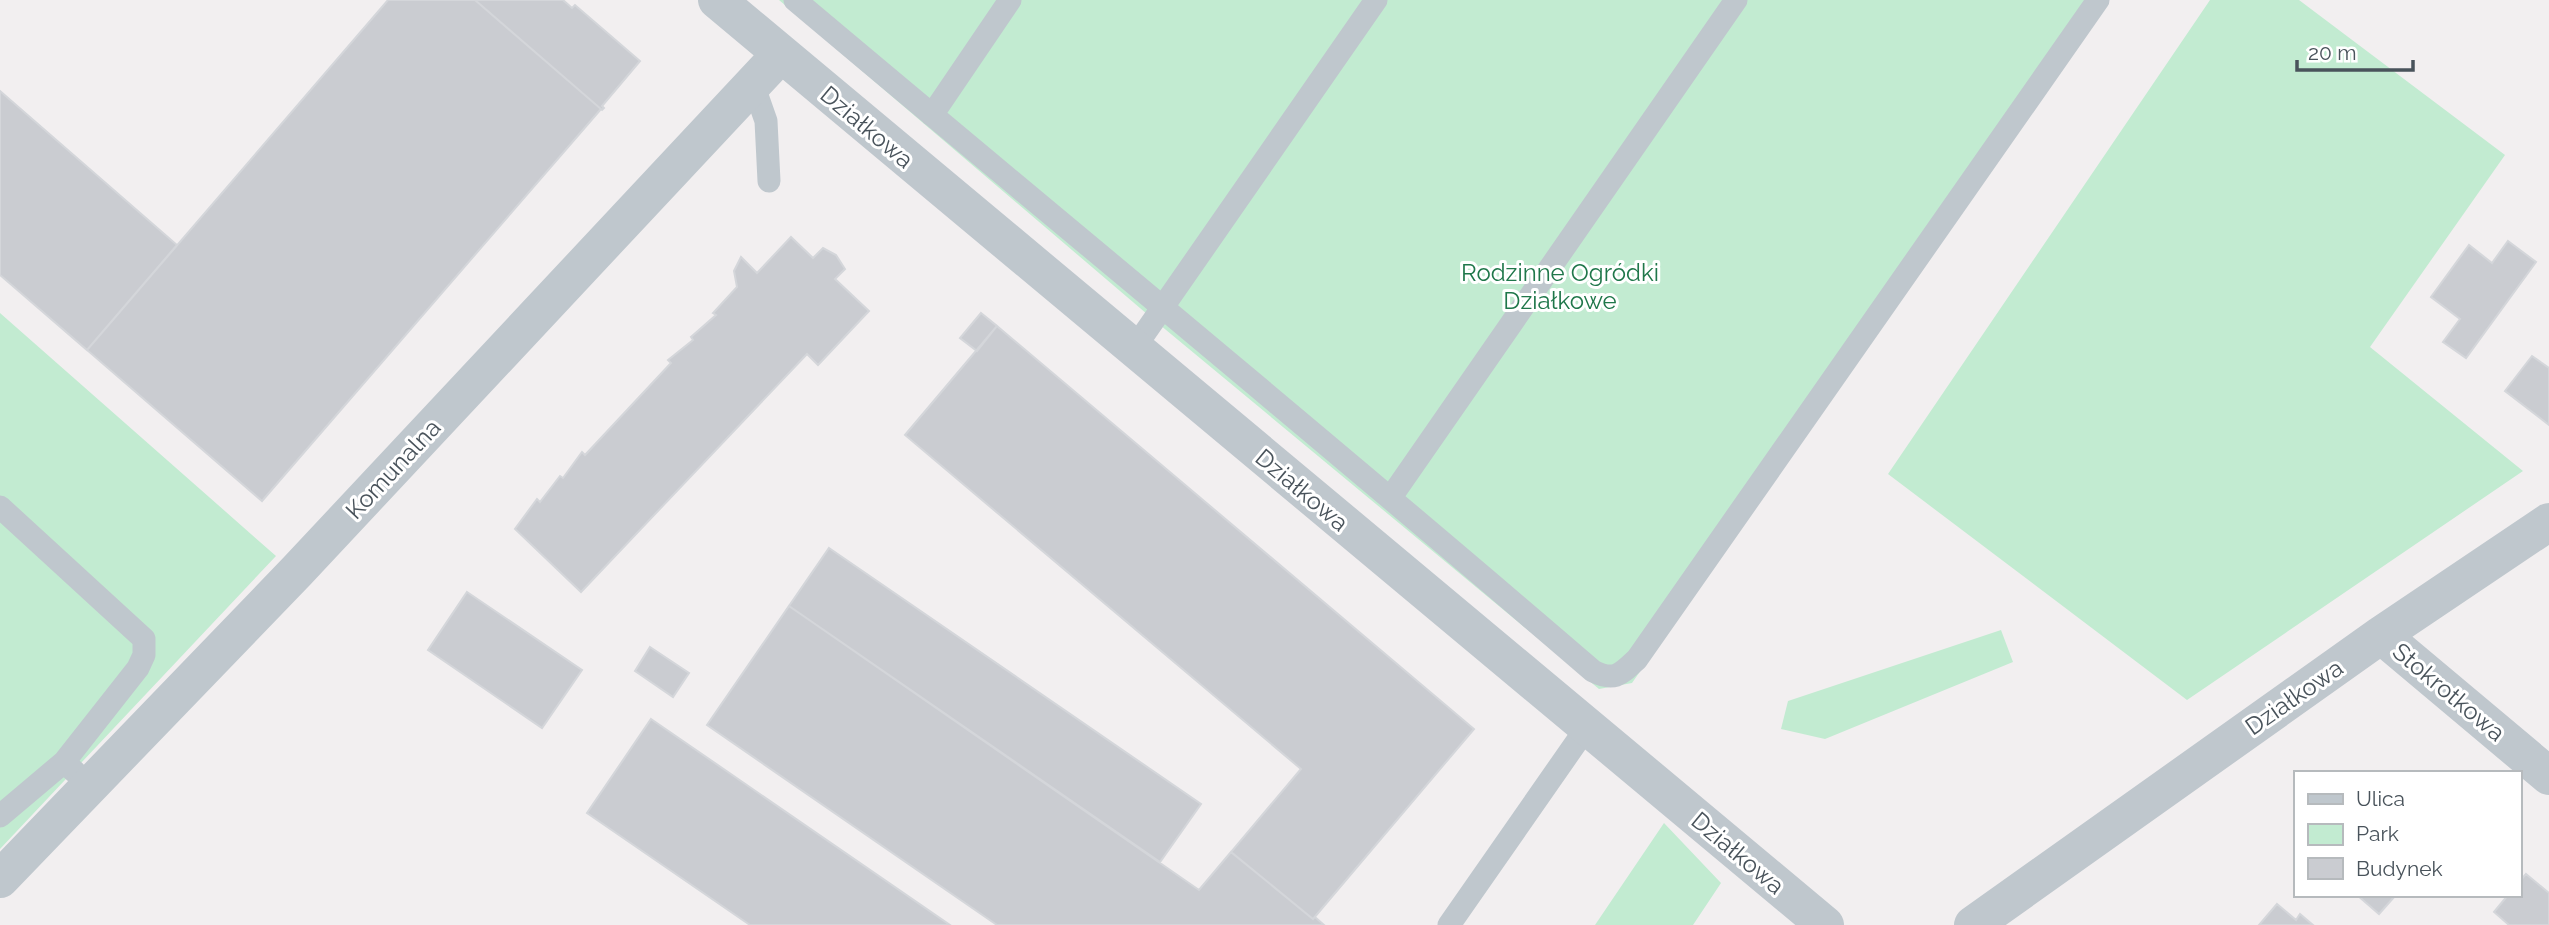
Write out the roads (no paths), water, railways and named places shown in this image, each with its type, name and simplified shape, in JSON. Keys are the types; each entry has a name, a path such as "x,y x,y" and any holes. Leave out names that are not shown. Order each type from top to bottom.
{"street":[{"name":"Działkowa","path":"718,0 1133,350 1825,925"},
{"name":"Komunalna","path":"0,879 77,774 307,561 780,55"},
{"name":"Działkowa","path":"1973,925 2381,635 2549,522"},
{"name":"Stokrotkowa","path":"2381,635 2549,776"}],"lane":[{"path":"795,0 1391,497 1593,671 1606,677 1620,675 1637,659 2098,0"},
{"path":"932,115 1010,0"},
{"path":"1133,350 1376,0"},
{"path":"1391,497 1736,0"},
{"path":"753,84 766,121 769,181"},
{"path":"0,507 144,639 144,655 138,668 77,774 0,816"},
{"path":"1449,925 1587,727"}],"park label":[{"name":"Rodzinne Ogródki Działkowe","path":"1560,286"}]}
